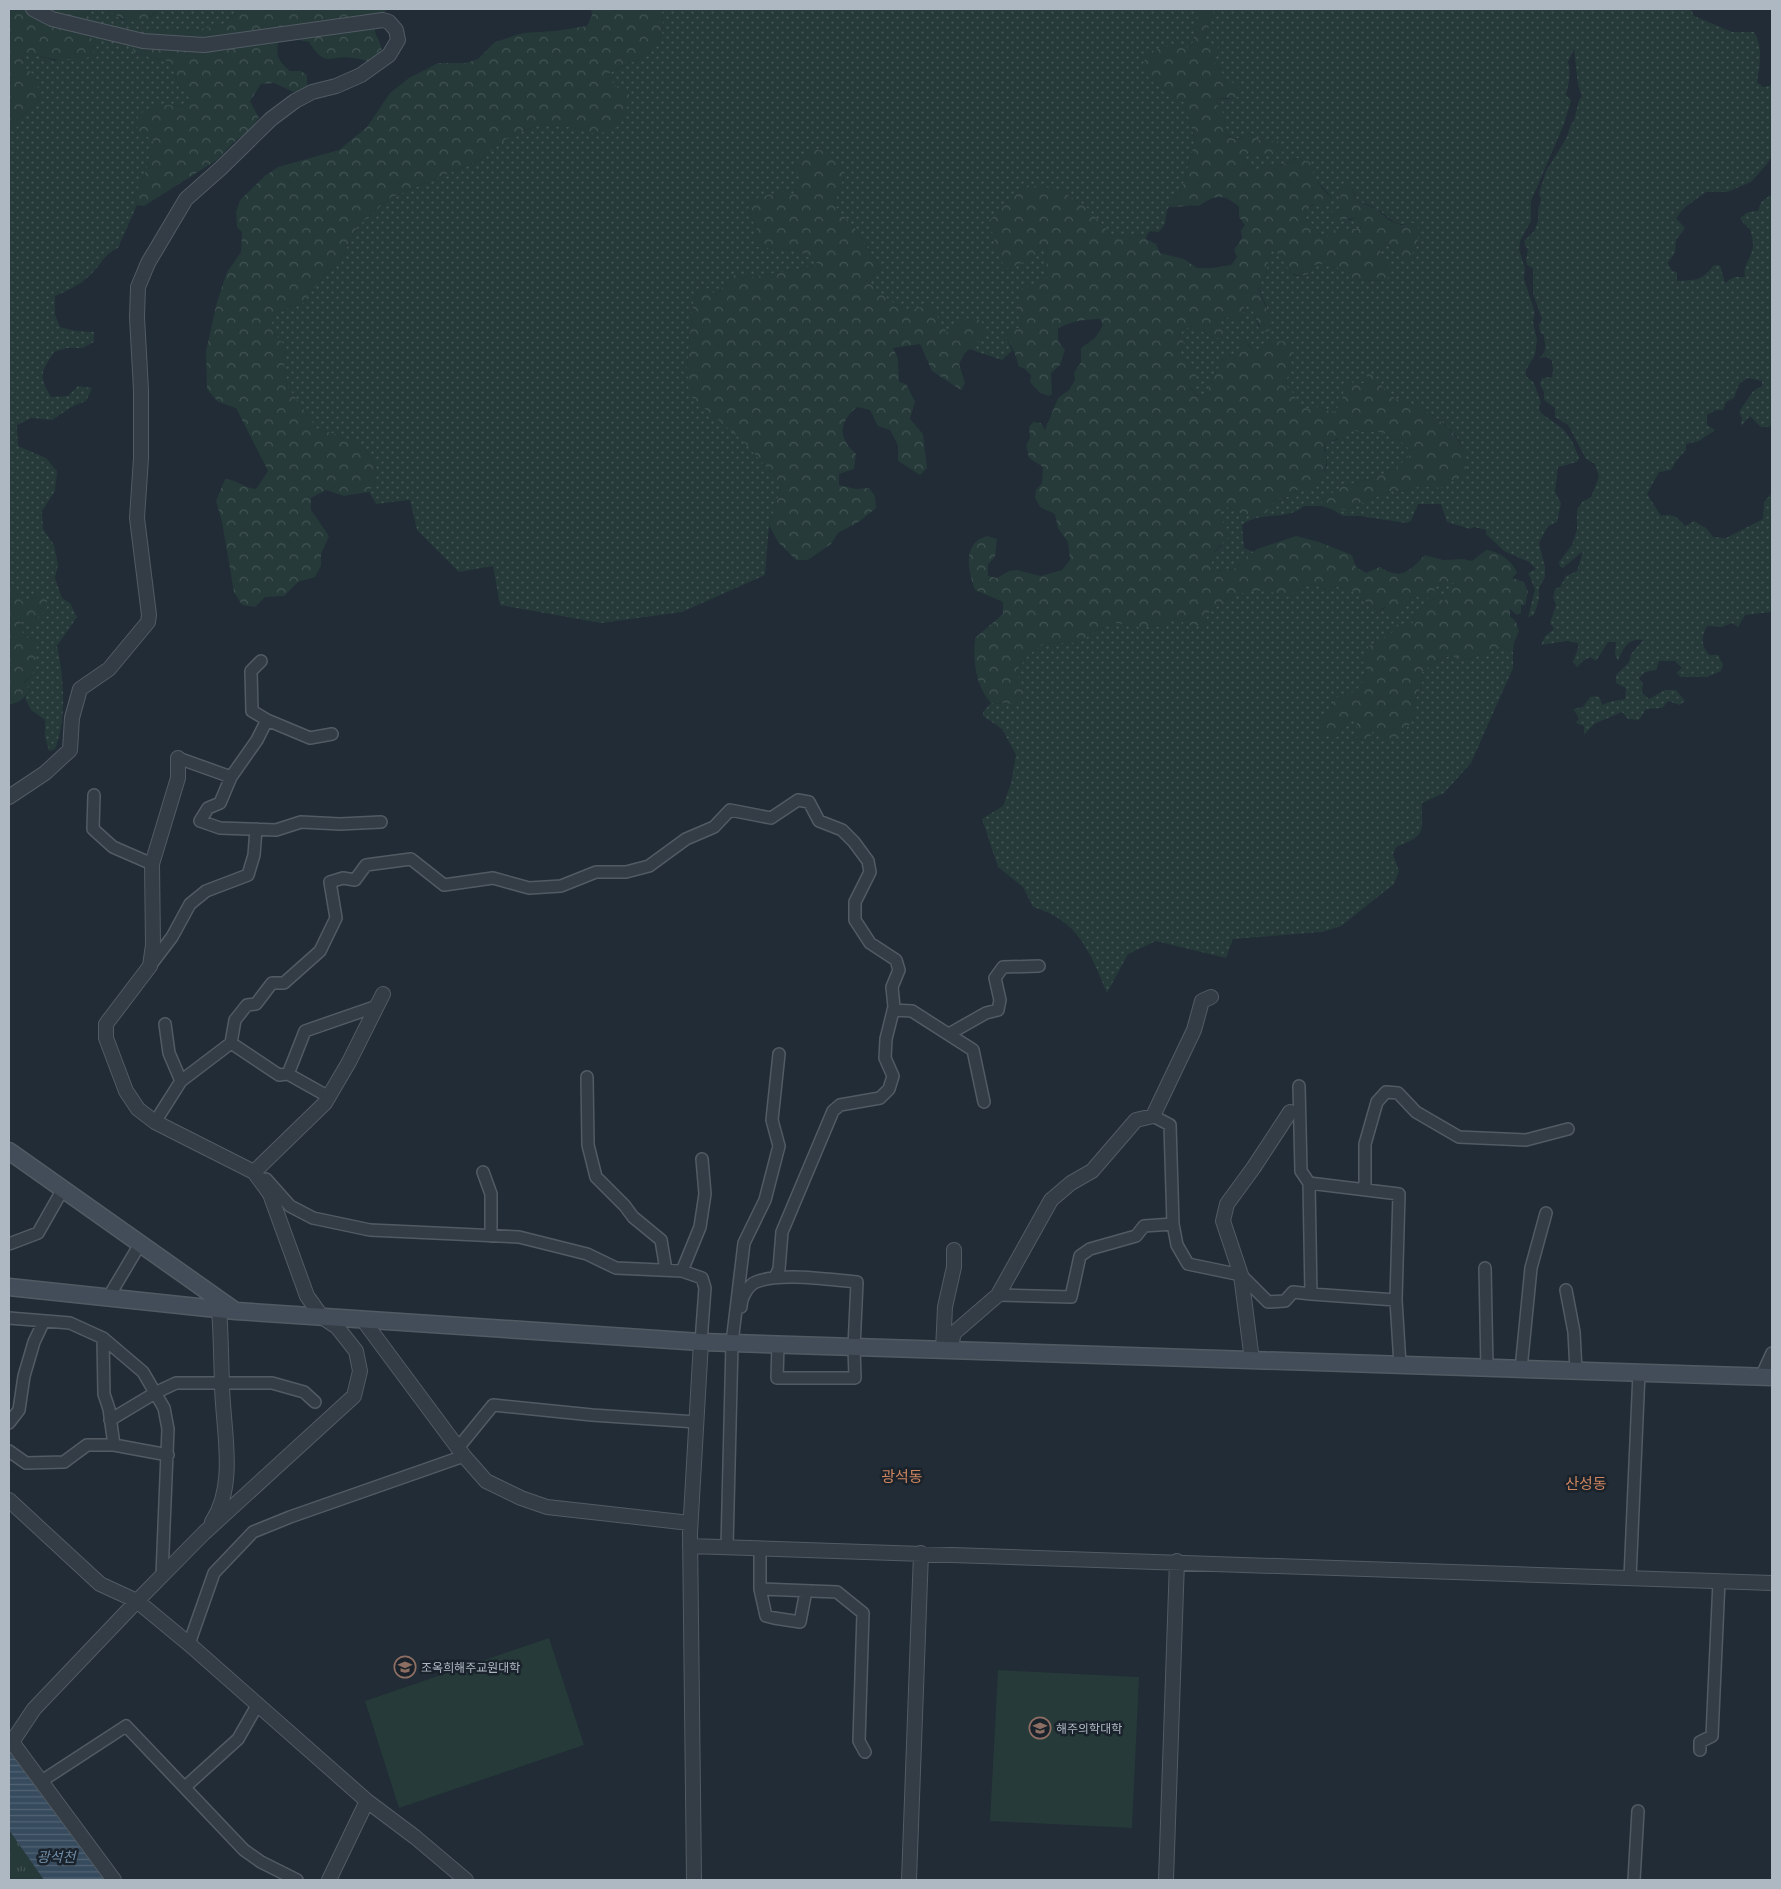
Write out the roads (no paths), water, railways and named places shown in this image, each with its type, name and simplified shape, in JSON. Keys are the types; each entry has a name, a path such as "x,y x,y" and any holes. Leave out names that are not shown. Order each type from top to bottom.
{"main road":[{"path":"9,1151 140,1244 228,1310"},
{"path":"9,1287 228,1310 700,1342 1767,1377"}],"street":[{"path":"9,797 45,773 70,750 72,718 80,689 109,669 148,622 149,615 136,518 141,458 141,390 137,317 138,287 148,263 186,199 271,119 295,101 312,92 336,86 361,75 390,55 398,40 396,30 389,22 383,20 204,45 143,41 52,20 33,9"},
{"path":"261,661 251,671 252,711 267,720 310,738 332,734"},
{"path":"267,720 257,740 231,777 220,803 208,808 200,821 220,828 276,830 301,822 340,824 381,822"},
{"path":"150,966 152,945 152,864 178,778 178,758 231,777"},
{"path":"94,795 93,829 113,847 152,864"},
{"path":"154,1122 181,1081 231,1043 235,1020 247,1005 256,1004 272,983 284,983 320,951 336,918 330,882 343,878 355,880 366,865 411,859 444,885 493,878 529,888 561,886 596,872 626,872 649,866 686,838 714,827 730,810 770,818 798,800 809,802 819,821 842,830 868,861 870,872 855,902 855,920 870,943 896,960 899,970 892,987 893,1010 886,1039 885,1058 893,1076 889,1089 880,1098 840,1105 833,1111 782,1232 779,1269 775,1277"},
{"path":"256,829 254,855 248,875 206,891 190,904 172,937 106,1024 106,1038 126,1091 138,1109 154,1122 255,1170 290,1206 313,1218 370,1230 519,1238 587,1254 616,1268 682,1271 702,1278 705,1288 700,1342 690,1523 694,1880"},
{"path":"948,1034 986,1013 998,1010 1000,1000 995,978 1003,967 1039,966"},
{"path":"1154,1116 1194,1030 1202,1002 1211,997"},
{"path":"255,1170 325,1103 350,1062 380,1000"},
{"path":"288,1074 305,1031 380,1000"},
{"path":"893,1010 912,1011 974,1050 984,1102"},
{"path":"165,1024 169,1053 181,1081"},
{"path":"231,1043 279,1075 288,1074 329,1097"},
{"path":"727,1547 736,1343 744,1243 765,1200 779,1146 772,1120 779,1054"},
{"path":"587,1077 588,1145 596,1177 625,1206 632,1217 661,1240 666,1270"},
{"path":"1299,1086 1302,1171 1309,1183 1311,1294"},
{"path":"1365,1190 1365,1144 1377,1102 1386,1092 1398,1093 1416,1112 1459,1137 1526,1140 1568,1129"},
{"path":"1252,1360 1241,1275 1223,1221 1227,1204 1290,1112"},
{"path":"946,1350 954,1333 998,1295 1051,1200 1071,1183 1092,1171 1136,1120 1154,1116 1170,1125 1173,1224 1176,1245 1188,1264 1241,1275 1268,1302 1285,1301 1293,1292 1396,1300"},
{"path":"682,1271 700,1227 705,1194 702,1159"},
{"path":"114,1880 10,1740 34,1709 204,1533 354,1396 360,1371 356,1351 337,1327 322,1317 307,1296 270,1194 255,1170"},
{"path":"482,1172 491,1194 491,1236"},
{"path":"1309,1183 1399,1194 1396,1300 1400,1365"},
{"path":"9,1244 38,1233 63,1189"},
{"path":"1521,1369 1531,1268 1546,1213"},
{"path":"998,1295 1070,1297 1080,1256 1090,1249 1136,1236 1144,1226 1173,1224"},
{"path":"108,1298 140,1244"},
{"path":"946,1350 945,1307 954,1267 954,1250"},
{"path":"1485,1268 1487,1368"},
{"path":"736,1343 741,1298 754,1282 775,1277 857,1282 854,1347 855,1378 777,1378 778,1345"},
{"path":"1566,1290 1574,1332 1576,1371"},
{"path":"204,1533 218,1513 224,1488 227,1458 222,1363 228,1310"},
{"path":"9,1318 70,1323 103,1338 143,1372 155,1392 164,1408 168,1429 162,1575"},
{"path":"363,1320 461,1452 486,1481 520,1498 547,1507 690,1523"},
{"path":"9,1423 19,1410 24,1376 34,1342 44,1321"},
{"path":"103,1338 104,1394 114,1445"},
{"path":"1767,1377 1772,1353"},
{"path":"1630,1578 1639,1373"},
{"path":"110,1420 155,1392 176,1383 272,1383 304,1392 315,1402"},
{"path":"9,1398 20,1402"},
{"path":"189,1644 214,1573 253,1532 461,1452 493,1405 592,1416 696,1422"},
{"path":"9,1451 26,1463 64,1462 87,1445 114,1445 168,1454"},
{"path":"9,1500 100,1584 137,1601 189,1644 367,1801 415,1837 466,1880"},
{"path":"690,1546 1177,1561 1772,1583"},
{"path":"760,1548 760,1589 766,1616 800,1622 806,1591"},
{"path":"909,1880 921,1553"},
{"path":"1166,1880 1177,1561"},
{"path":"1700,1750 1700,1742 1712,1736 1719,1581"},
{"path":"760,1589 837,1592 864,1614 859,1741 865,1752"},
{"path":"185,1787 238,1739 258,1704"},
{"path":"40,1782 126,1726 244,1850 261,1862 297,1880"},
{"path":"329,1880 367,1801"},
{"path":"1634,1880 1638,1811"}],"water":[{"name":"광석천","path":"9,1751 105,1880 44,1880 9,1830"}],"place":[{"name":"조옥희해주교원대학","path":"405,1667"},
{"name":"해주의학대학","path":"1040,1728"}],"district":[{"name":"광석동","path":"902,1476"},
{"name":"산성동","path":"1586,1483"}]}
